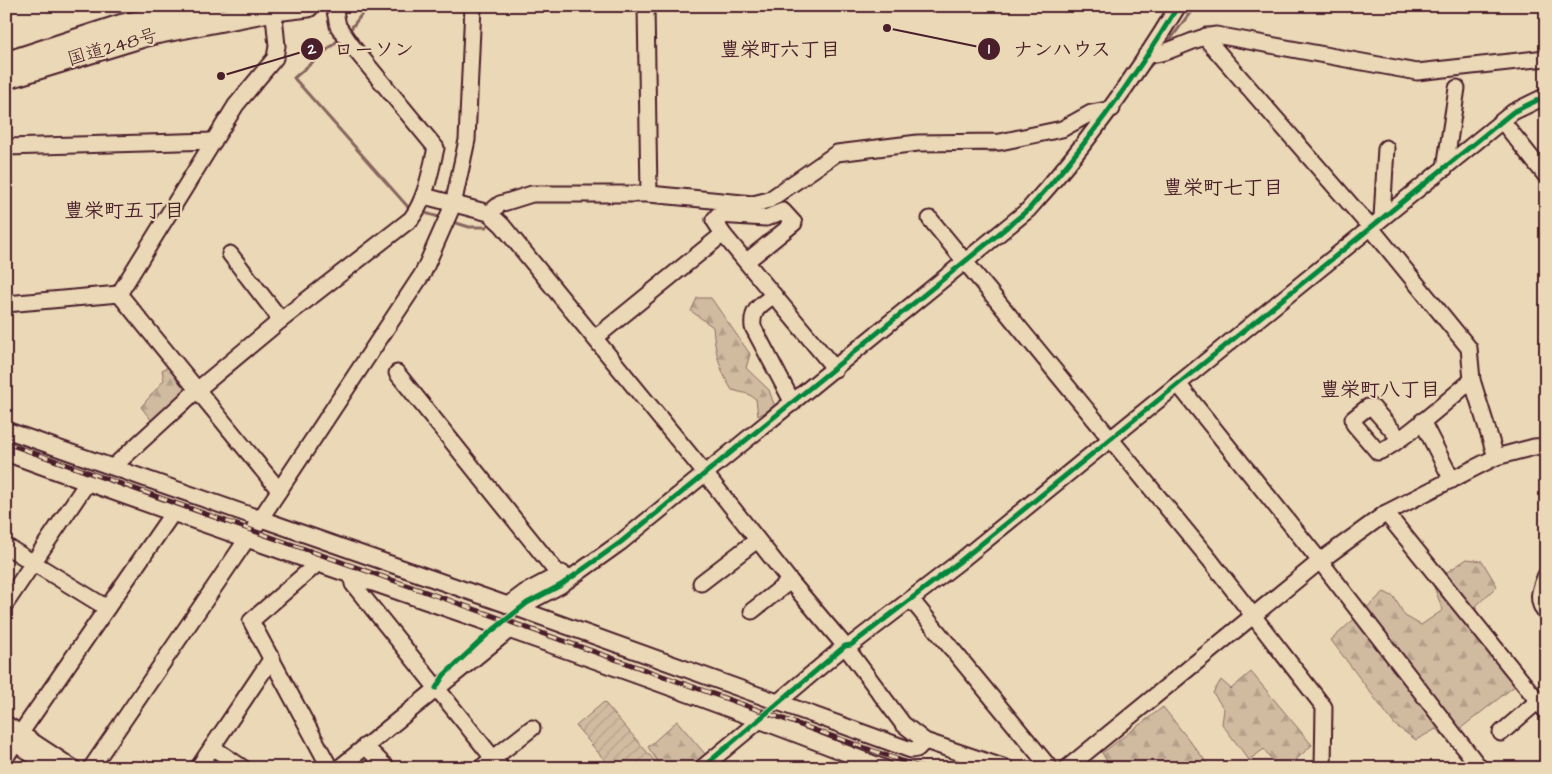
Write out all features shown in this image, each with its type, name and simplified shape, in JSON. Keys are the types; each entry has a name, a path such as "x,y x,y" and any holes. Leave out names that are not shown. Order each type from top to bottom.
{"highway":[{"name":"国道248号","path":"6,63 123,25 212,6"},
{"name":"国道248号","path":"6,78 150,34 273,8 308,6"}],"street":[{"path":"113,467 197,390 281,320 411,219 424,196 436,148 352,46 338,26 334,6"},
{"path":"91,768 261,518 419,280 453,205 467,140 473,6"},
{"path":"646,6 649,194"},
{"path":"508,605 524,593 597,550 617,545 704,472 793,403 1028,210 1067,167 1112,109 1178,6"},
{"path":"119,294 236,105 275,58 277,46 273,8"},
{"path":"1146,55 1158,55 1206,36 1216,35 1417,72 1546,58"},
{"path":"1206,36 1208,42 1377,223 1469,348 1472,380 1496,457"},
{"path":"1445,168 1457,88"},
{"path":"778,702 845,646 851,645 959,562 1503,122 1512,112 1546,96"},
{"path":"489,213 500,204 532,194 649,194 753,204 769,200 837,153 918,143 1000,142 1062,130 1091,113 1112,109"},
{"path":"1503,122 1546,176"},
{"path":"6,147 214,141"},
{"path":"1377,223 1386,148"},
{"path":"424,196 489,213 502,225 704,472 790,581 845,646 903,724 925,741 1006,768"},
{"path":"746,261 794,223 783,211 766,218 718,215 714,220 724,234 774,296 835,369"},
{"path":"930,219 1210,560 1324,707 1323,768"},
{"path":"595,338 724,234"},
{"path":"230,254 281,320"},
{"path":"119,294 279,490"},
{"path":"6,304 119,294"},
{"path":"774,296 755,310 752,316 753,327 793,403"},
{"path":"397,373 559,574"},
{"path":"1400,439 1472,380"},
{"path":"1178,384 1320,561 1480,768"},
{"path":"1422,421 1452,480"},
{"path":"6,430 508,605 531,609 910,750 917,749 925,741"},
{"path":"1067,768 1320,561 1386,513 1496,457 1534,447 1546,446"},
{"path":"7,455 87,482 172,514 351,574 760,719 884,768"},
{"path":"6,603 87,482"},
{"path":"1386,513 1542,706 1501,733"},
{"path":"6,757 14,738 172,514"},
{"path":"701,583 757,540"},
{"path":"531,609 539,608 613,558 617,545"},
{"path":"6,546 107,608"},
{"path":"318,563 251,621 330,768"},
{"path":"351,574 353,584 497,763"},
{"path":"1546,574 1538,592 1539,604 1546,614"},
{"path":"752,611 790,581"},
{"path":"914,603 1050,768"},
{"path":"339,768 508,631"},
{"path":"436,688 444,675 488,634"},
{"path":"198,768 272,658"},
{"path":"702,768 760,719"},
{"path":"6,724 14,738 51,768"},
{"path":"481,768 497,763 532,728"},
{"path":"14,738 73,768"},
{"path":"365,746 387,768"},
{"path":"212,747 242,768"}],"green space":[{"path":"697,298 711,298 750,354 746,368 769,390 775,407 758,416 756,399 748,394 732,390 718,360 713,327 691,311"},
{"path":"170,366 189,390 152,421 141,407 164,380 162,370"},
{"path":"1467,559 1482,561 1497,586 1477,605 1471,629 1516,685 1447,739 1436,729 1416,740 1395,725 1331,640 1384,592 1394,597 1405,616 1421,625 1443,610 1432,582"},
{"path":"1251,672 1312,745 1287,768 1278,768 1264,749 1249,760 1222,724 1224,709 1213,693 1221,680 1231,689"},
{"path":"604,702 659,766 657,768 611,768 576,726"},
{"path":"1163,707 1211,768 1111,768 1102,753"},
{"path":"677,721 706,755 691,768 662,768 648,747"}],"waterway":[{"path":"1167,44 1195,6"},
{"path":"349,31 362,14"},
{"path":"342,37 294,78 408,207 413,209"},
{"path":"1143,73 1156,60"},
{"path":"970,150 994,151 1022,145"},
{"path":"644,201 665,203"},
{"path":"422,212 442,218"},
{"path":"450,221 469,227 486,227 491,222"}],"tunnel":[{"path":"488,634 527,603"},
{"path":"761,719 777,703"}],"railway":[{"path":"6,443 922,768"}],"cycle path":[{"path":"436,688 444,675 488,634 527,603 561,585 621,542 1028,210 1108,112 1178,6"},
{"path":"702,768 845,646 851,645 959,562 1513,112 1546,96"}],"place":[{"name":"ナンハウス","path":"887,28"},
{"name":"ローソン","path":"221,76"}],"district":[{"name":"豊栄町六丁目","path":"780,49"},
{"name":"豊栄町七丁目","path":"1223,187"},
{"name":"豊栄町五丁目","path":"124,210"},
{"name":"豊栄町八丁目","path":"1380,389"}]}
